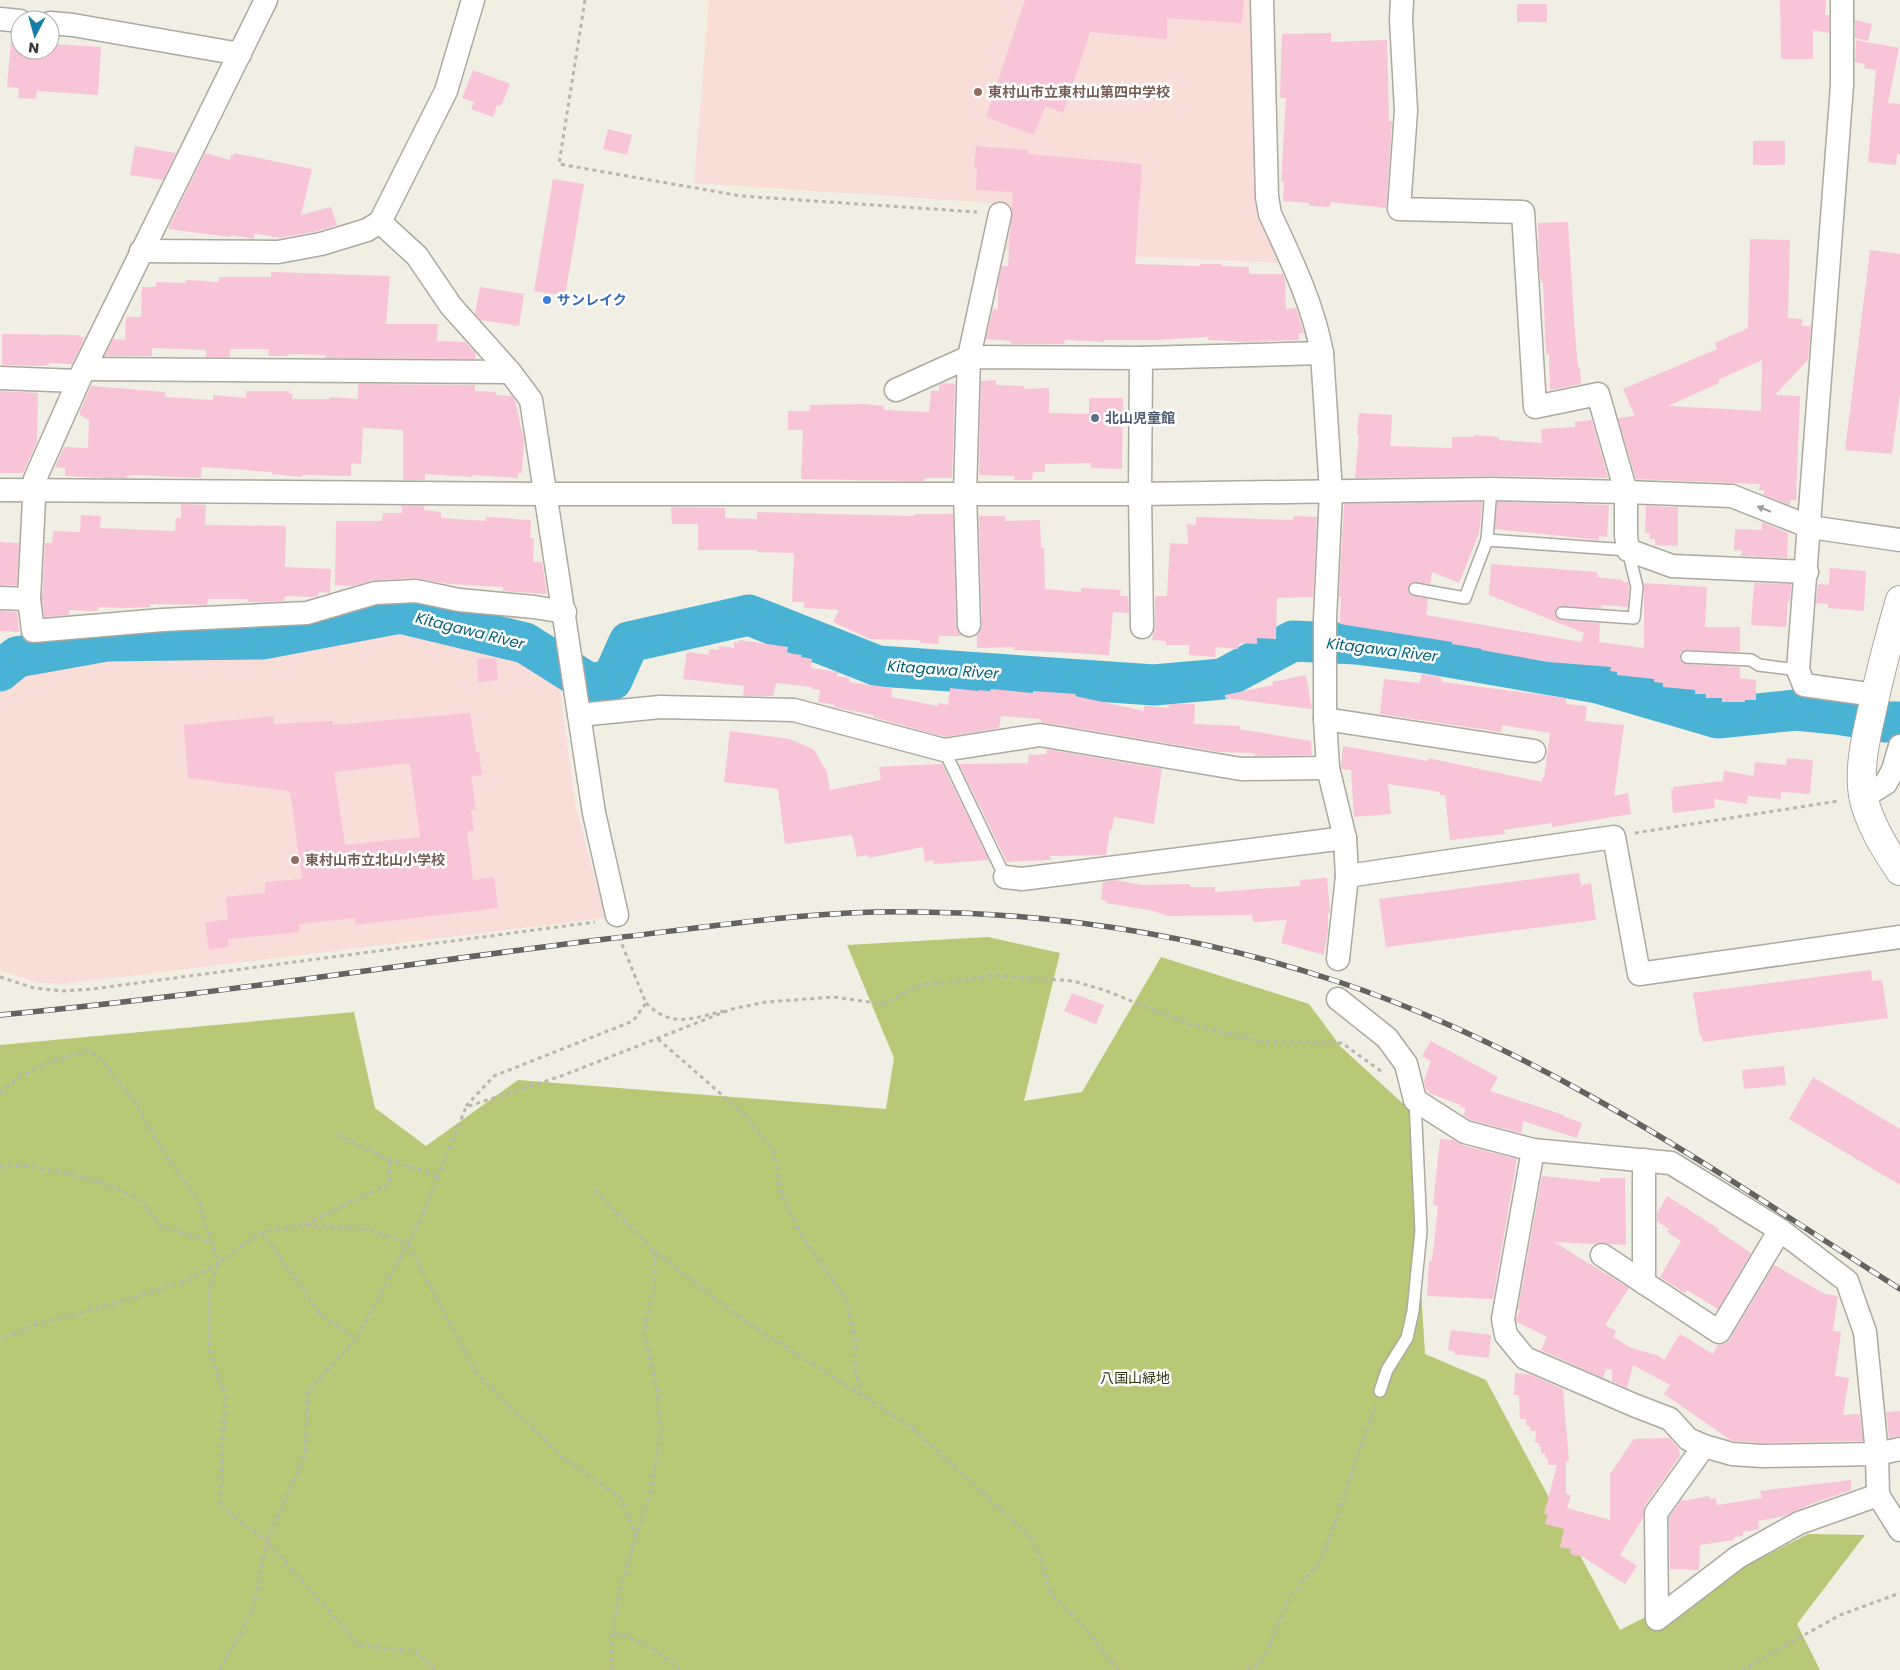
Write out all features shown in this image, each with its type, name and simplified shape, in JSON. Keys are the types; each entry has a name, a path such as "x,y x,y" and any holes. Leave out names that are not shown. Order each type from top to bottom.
{"street":[{"path":"266,0 81,375 36,479 29,598 33,632 162,620 307,613 375,593 416,591 459,600 534,607 566,622"},
{"path":"141,252 278,252 321,244 367,230 380,222 446,91 473,0"},
{"path":"1262,0 1267,197 1270,214 1311,307 1322,353 1331,492 1324,655 1325,719 1328,768 1345,838 1346,876 1338,959"},
{"path":"1402,0 1401,20 1406,110 1399,209 1523,212 1535,407 1598,394 1626,492 1626,536 1628,550 1672,566 1807,572"},
{"path":"1842,0 1842,85 1807,572 1798,670 1804,685 1883,683"},
{"path":"60,24 240,54"},
{"path":"969,625 965,493 969,357 1000,214"},
{"path":"380,222 417,256 451,306 510,372 531,400 594,812 615,916"},
{"path":"896,390 969,357 1141,358 1322,353"},
{"path":"1141,358 1140,494 1142,628"},
{"path":"0,378 81,375 510,372"},
{"path":"0,490 546,494 1140,494 1491,489 1626,492 1732,496 1810,527 1900,540"},
{"path":"0,598 29,598"},
{"path":"1900,600 1883,683 1867,733 1861,776 1864,797 1873,823 1900,871"},
{"path":"579,716 660,708 794,710 944,750 1040,735 1241,769 1328,768"},
{"path":"1325,719 1534,751"},
{"path":"1864,797 1886,782 1893,770 1900,746"},
{"path":"1346,876 1614,837 1638,974 1900,937"},
{"path":"1005,877 1022,879 1345,838"},
{"path":"1338,999 1387,1038 1406,1064 1414,1097 1465,1132 1533,1150 1671,1163 1780,1230 1847,1281 1865,1332 1877,1454 1878,1495 1900,1530"},
{"path":"1533,1150 1503,1319 1506,1335 1525,1358 1636,1406 1670,1418 1688,1440 1732,1454 1762,1456 1877,1454 1900,1449"},
{"path":"1644,1160 1644,1282"},
{"path":"1602,1255 1719,1332 1780,1230"},
{"path":"1704,1446 1656,1513 1657,1619 1738,1557 1799,1523 1878,1495"}],"lane":[{"path":"1415,588 1465,598 1487,540 1491,489"},
{"path":"1487,540 1628,550 1637,587 1634,618 1562,613"},
{"path":"1687,657 1750,660 1758,665 1798,670"},
{"path":"944,750 1005,877"},
{"path":"1380,1391 1387,1370 1407,1338 1413,1311 1421,1230 1414,1097"}],"path":[{"path":"585,0 559,164 741,196 1000,214"},
{"path":"1614,837 1864,797"},
{"path":"0,977 34,988 63,991 584,923 615,916 619,938 646,1003 656,1014 677,1021 766,1002 834,997 883,1004 921,984 954,982 995,975 1073,982 1104,990 1189,1024 1264,1042 1342,1043 1414,1097"},
{"path":"220,1670 253,1610 267,1541 306,1454 308,1390 356,1339 421,1219 466,1107 494,1076 633,1021 646,1003"},
{"path":"466,1107 564,1075 658,1040 732,1009"},
{"path":"658,1040 745,1115 773,1150 782,1196 800,1233 846,1300 856,1342 854,1358 861,1395"},
{"path":"0,1092 19,1077 51,1061 89,1050 103,1061 133,1100 170,1162 198,1199 218,1263 209,1289 209,1350 225,1395 220,1506 267,1541 360,1646 416,1652 435,1670"},
{"path":"337,1135 390,1160 438,1176"},
{"path":"303,1225 389,1184 390,1160"},
{"path":"0,1167 22,1166 69,1174 105,1184 138,1198 162,1227 212,1243"},
{"path":"595,1190 655,1252 744,1321 910,1426 1031,1537 1042,1562 1050,1592 1084,1627 1118,1670"},
{"path":"0,1339 35,1325 120,1302 188,1280 218,1263 262,1232 303,1225 368,1229 408,1244 476,1373 563,1458 620,1497 636,1536"},
{"path":"262,1232 322,1316 356,1339"},
{"path":"612,1670 612,1631 636,1536 651,1490 661,1431 657,1390 644,1333 655,1284 655,1252"},
{"path":"1247,1670 1264,1658 1291,1595 1322,1560 1380,1391"},
{"path":"1742,1670 1840,1615 1900,1593"},
{"path":"612,1631 648,1645 680,1670"}],"shaded area":[{"name":"東村山市立東村山第四中学校","path":"709,0 1250,0 1262,219 1281,263 1000,250 1009,204 694,183"},
{"name":"東村山市立北山小学校","path":"399,623 521,650 558,675 575,803 605,918 62,984 35,982 2,971 0,967 0,681 24,665 263,651"}],"green space":[{"name":"八国山緑地","path":"988,937 1060,953 1024,1101 1082,1092 1161,957 1309,1004 1341,1047 1410,1110 1425,1354 1486,1380 1620,1630 1808,1534 1865,1535 1797,1624 1820,1670 0,1670 0,1045 354,1012 375,1108 426,1146 518,1080 886,1109 894,1058 847,945"}],"building":[{"path":"1025,0 1244,0 1242,23 1167,18 1167,39 1090,32 1063,113 1045,106 1034,135 986,117"},
{"path":"1780,0 1826,0 1825,15 1829,15 1829,33 1813,30 1813,59 1781,59"},
{"path":"1517,4 1547,4 1547,22 1517,22"},
{"path":"1855,20 1872,24 1868,41 1855,38"},
{"path":"1331,33 1331,42 1387,40 1389,121 1392,121 1386,208 1331,202 1330,207 1309,206 1309,203 1283,201 1284,182 1281,182 1286,98 1280,98 1282,34"},
{"path":"1856,40 1899,48 1888,103 1900,104 1900,154 1897,154 1896,165 1868,162 1876,70 1864,68 1865,64 1855,62"},
{"path":"60,45 101,47 98,95 37,91 36,99 18,98 19,88 7,87 10,52 10,60 60,60"},
{"path":"473,70 510,84 501,106 497,105 493,117 471,109 474,102 462,98"},
{"path":"608,129 632,135 627,155 603,149"},
{"path":"1753,141 1785,141 1785,165 1753,165"},
{"path":"135,146 176,153 163,180 130,175"},
{"path":"976,146 1029,150 1027,154 1142,164 1135,264 1200,266 1200,264 1221,264 1221,266 1249,267 1249,274 1283,274 1286,309 1296,308 1304,333 1299,333 1299,340 1245,342 1208,340 1208,337 1104,340 1104,342 1065,340 1064,344 1011,344 1011,341 986,339 993,309 998,310 998,283 1002,266 1008,266 1013,192 976,190 977,169 974,168"},
{"path":"205,153 230,160 231,155 233,156 234,153 312,169 301,215 331,207 337,225 318,231 279,238 254,233 254,239 168,229"},
{"path":"553,179 584,184 565,296 534,291"},
{"path":"1568,222 1575,333 1581,384 1550,390 1549,354 1546,354 1543,283 1541,283 1539,265 1538,223"},
{"path":"1750,239 1790,240 1788,318 1802,319 1802,326 1811,326 1808,360 1775,395 1800,396 1796,500 1790,500 1790,505 1764,495 1764,490 1759,490 1760,484 1636,479 1618,418 1635,416 1623,389 1717,349 1715,343 1748,328","holes":["1762,360 1761,411 1668,406 1719,383 1718,380"]},
{"path":"1870,250 1900,254 1900,394 1892,454 1845,450"},
{"path":"271,272 390,276 386,324 438,324 437,341 465,342 476,353 475,359 325,358 325,355 288,354 288,356 268,356 269,349 230,349 230,357 206,357 206,350 152,348 152,356 105,356 113,339 125,340 126,317 141,317 142,287 156,287 156,282 186,283 186,280 219,282 219,277 271,277"},
{"path":"480,287 524,294 519,326 481,320 475,314"},
{"path":"2,334 80,335 80,337 85,337 72,364 49,363 49,365 39,366 2,365"},
{"path":"996,380 996,385 1024,386 1024,389 1049,388 1049,413 1089,414 1089,398 1123,398 1122,469 1091,468 1091,463 1045,464 1045,472 1033,472 1032,480 1014,480 1014,476 979,475 981,381"},
{"path":"943,383 955,384 952,478 925,478 924,481 801,479 803,430 788,430 788,411 810,411 810,405 863,404 884,406 884,410 929,412 931,391 939,391 939,385"},
{"path":"358,384 475,385 475,391 496,392 496,395 512,396 515,401 524,440 522,473 518,473 518,478 425,474 425,480 403,480 403,430 363,428 361,464 351,463 351,476 302,475 302,477 272,474 272,472 202,467 201,478 135,475 127,476 127,478 106,478 65,476 65,468 55,467 64,447 88,448 89,420 80,415 80,411 91,386 165,392 165,397 213,400 213,395 246,398 246,391 289,391 289,394 293,394 292,399 330,399 330,397 358,399"},
{"path":"0,391 38,393 37,442 23,473 0,473"},
{"path":"1359,413 1392,415 1390,446 1452,448 1452,437 1474,437 1474,435 1499,437 1499,440 1542,443 1541,429 1575,427 1575,422 1592,420 1608,478 1491,476 1355,478"},
{"path":"1482,502 1479,533 1459,583 1432,572 1430,584 1416,582 1409,585 1408,591 1411,595 1428,599 1426,615 1581,642 1584,633 1489,595 1491,564 1597,572 1597,577 1628,582 1628,607 1601,605 1601,608 1562,606 1556,609 1556,617 1561,620 1600,623 1599,642 1644,648 1644,583 1707,587 1705,627 1740,627 1740,652 1687,650 1680,653 1680,660 1687,664 1740,667 1740,678 1756,680 1756,700 1722,702 1722,698 1706,698 1706,694 1695,694 1695,690 1663,687 1663,683 1654,682 1654,679 1617,675 1617,672 1610,671 1611,667 1548,662 1452,644 1452,642 1340,624 1341,597 1339,597 1344,504"},
{"path":"1497,502 1609,505 1607,537 1599,536 1599,540 1495,529"},
{"path":"181,504 206,505 205,525 286,526 285,567 331,569 330,593 319,592 318,596 313,597 285,596 284,601 248,602 248,599 208,599 207,605 150,604 150,607 98,607 98,611 69,610 69,615 44,617 42,599 45,543 52,543 53,531 80,532 81,515 101,516 100,528 175,531 176,518 181,518"},
{"path":"402,506 424,506 424,510 441,512 441,518 486,521 486,517 531,520 530,538 534,538 533,562 542,562 547,594 503,591 503,587 449,584 415,578 374,580 353,586 335,585 336,521 382,521 383,513 402,513"},
{"path":"1646,506 1678,507 1678,546 1655,545 1655,539 1650,539 1650,533 1645,533"},
{"path":"671,507 725,508 725,518 757,519 757,512 914,516 914,514 953,514 956,625 962,636 939,636 939,644 920,643 920,640 870,639 833,622 839,610 804,608 804,602 792,602 794,553 757,552 757,550 698,550 698,524 672,524"},
{"path":"979,516 1005,516 1005,521 1040,520 1041,548 1044,548 1045,589 1081,592 1081,588 1121,590 1120,596 1128,596 1129,613 1113,612 1109,655 1014,650 1014,647 977,648 976,636 980,632 982,625"},
{"path":"1294,516 1317,517 1313,597 1277,598 1276,639 1257,638 1257,644 1239,643 1238,649 1216,647 1215,657 1189,655 1189,645 1166,645 1166,641 1152,640 1155,627 1155,596 1167,596 1170,543 1188,544 1187,524 1196,525 1196,517 1293,520"},
{"path":"1762,522 1788,533 1787,558 1741,556 1742,550 1734,550 1735,529 1762,530"},
{"path":"0,542 19,543 17,585 0,585"},
{"path":"1830,568 1866,571 1864,611 1828,608 1828,604 1816,603 1818,584 1829,585"},
{"path":"1754,583 1791,584 1786,627 1751,625"},
{"path":"0,611 17,612 19,632 0,631"},
{"path":"739,640 788,647 787,653 802,655 801,657 812,659 811,668 838,672 837,676 850,678 849,682 892,688 891,697 938,706 938,703 948,705 950,688 978,691 990,691 991,689 1033,693 1033,691 1076,694 1075,696 1144,711 1144,706 1169,708 1169,704 1195,704 1194,724 1240,726 1239,729 1311,741 1312,755 1255,756 1255,753 1220,752 1041,722 1041,719 1001,716 999,728 945,737 873,717 873,715 818,702 820,690 812,689 812,687 776,683 773,696 743,696 744,686 683,679 687,652 708,655 710,649 719,650 719,646 734,648 734,642 739,643"},
{"path":"496,658 498,680 478,682 477,659"},
{"path":"1422,674 1440,677 1442,682 1566,698 1566,704 1587,706 1585,721 1624,725 1614,796 1628,793 1631,814 1552,827 1552,823 1504,830 1505,834 1450,840 1445,795 1440,795 1440,792 1388,784 1391,814 1354,817 1351,770 1342,769 1341,766 1343,746 1428,761 1428,758 1542,782 1542,777 1544,778 1550,733 1502,725 1501,732 1380,714 1384,679 1420,683"},
{"path":"1306,675 1312,709 1225,698 1225,695 1273,685 1272,682"},
{"path":"470,713 476,752 479,752 482,775 471,776 476,810 471,810 474,830 467,832 473,880 494,877 498,908 356,925 355,918 299,924 300,932 228,939 229,947 209,950 205,923 228,919 226,897 265,893 265,882 302,879 290,791 188,778 184,725 274,716 274,724 333,721 333,725","holes":["410,763 420,837 345,845 334,772"]},
{"path":"730,731 790,739 814,750 827,772 830,790 881,780 879,767 942,764 989,860 934,864 933,860 925,862 923,847 869,858 868,855 857,857 852,835 785,844 778,789 724,782"},
{"path":"1046,749 1162,769 1154,824 1114,817 1106,855 1050,856 1051,860 1007,862 959,764 1028,763 1029,755 1047,754"},
{"path":"1787,758 1813,760 1810,794 1781,792 1781,799 1748,796 1747,804 1714,799 1715,808 1673,813 1671,790 1673,790 1673,787 1723,781 1724,771 1753,776 1755,762 1786,765"},
{"path":"1579,873 1581,885 1591,883 1596,920 1386,947 1379,899"},
{"path":"1327,878 1330,913 1328,913 1328,930 1324,955 1281,943 1287,920 1253,922 1252,915 1168,916 1154,911 1106,903 1107,901 1101,900 1103,882 1115,880 1142,885 1190,884 1190,887 1215,887 1215,892 1300,886 1300,880"},
{"path":"1871,970 1872,981 1882,980 1888,1018 1703,1042 1702,1036 1700,1036 1693,993"},
{"path":"1072,993 1104,1005 1096,1024 1064,1011"},
{"path":"1431,1041 1498,1077 1490,1091 1564,1115 1582,1123 1577,1138 1523,1121 1521,1133 1470,1120 1463,1115 1466,1109 1460,1107 1460,1105 1429,1093 1426,1090 1424,1081 1431,1061 1422,1056"},
{"path":"1784,1066 1786,1085 1744,1089 1742,1070"},
{"path":"1813,1077 1900,1129 1900,1185 1789,1119"},
{"path":"1440,1139 1453,1140 1462,1145 1517,1159 1493,1299 1427,1296 1429,1261 1432,1261 1438,1206 1433,1205"},
{"path":"1542,1176 1600,1182 1600,1178 1625,1178 1626,1245 1602,1242 1595,1244 1554,1242 1629,1288 1605,1325 1616,1331 1613,1337 1631,1348 1657,1355 1664,1360 1680,1334 1713,1354 1718,1345 1725,1344 1730,1339 1774,1265 1825,1294 1838,1296 1833,1331 1841,1332 1835,1376 1849,1378 1843,1415 1860,1414 1863,1441 1762,1443 1734,1441 1664,1394 1670,1385 1633,1365 1627,1388 1612,1381 1612,1370 1606,1369 1603,1378 1541,1350 1547,1337 1517,1322 1516,1319 1520,1310 1518,1309"},
{"path":"1667,1196 1719,1229 1718,1231 1751,1253 1718,1309 1687,1290 1685,1293 1660,1277 1681,1241 1667,1232 1669,1229 1657,1221 1657,1214"},
{"path":"1451,1330 1491,1335 1489,1358 1454,1354 1455,1352 1448,1350"},
{"path":"1515,1373 1529,1374 1563,1389 1569,1461 1566,1461 1566,1494 1571,1495 1567,1508 1610,1520 1610,1474 1634,1439 1669,1438 1679,1449 1680,1456 1645,1505 1643,1518 1620,1555 1637,1566 1625,1584 1583,1557 1573,1555 1570,1553 1571,1549 1560,1547 1564,1529 1545,1524 1548,1515 1544,1514 1557,1465 1548,1465 1548,1458 1545,1458 1545,1453 1541,1453 1541,1446 1539,1447 1539,1443 1535,1443 1536,1431 1531,1431 1530,1427 1526,1425 1526,1419 1520,1419 1519,1395 1514,1395"},
{"path":"1900,1411 1900,1436 1889,1438 1886,1412"},
{"path":"1851,1480 1851,1490 1784,1516 1758,1521 1759,1529 1743,1532 1743,1536 1734,1537 1734,1540 1700,1545 1699,1570 1670,1569 1669,1517 1682,1499 1683,1501 1709,1496 1710,1499 1716,1498 1717,1505 1762,1498 1760,1491"}],"waterway":[{"name":"Kitagawa River","path":"0,671 17,657 106,641 262,639 400,613 525,643 590,684 612,680 629,642 749,615 878,666 1154,685 1222,679 1293,641 1356,644 1426,653 1598,683 1718,718 1796,710 1886,722 1900,722"}],"railway":[{"path":"0,1015 152,999 606,939 799,916 877,912 970,913 1077,923 1183,940 1288,966 1339,982 1414,1010 1487,1042 1629,1118 1697,1159 1900,1289"}],"place":[{"name":"東村山市立東村山第四中学校","path":"978,92"},
{"name":"サンレイク","path":"547,300"},
{"name":"北山児童館","path":"1095,418"},
{"name":"東村山市立北山小学校","path":"295,860"}]}
